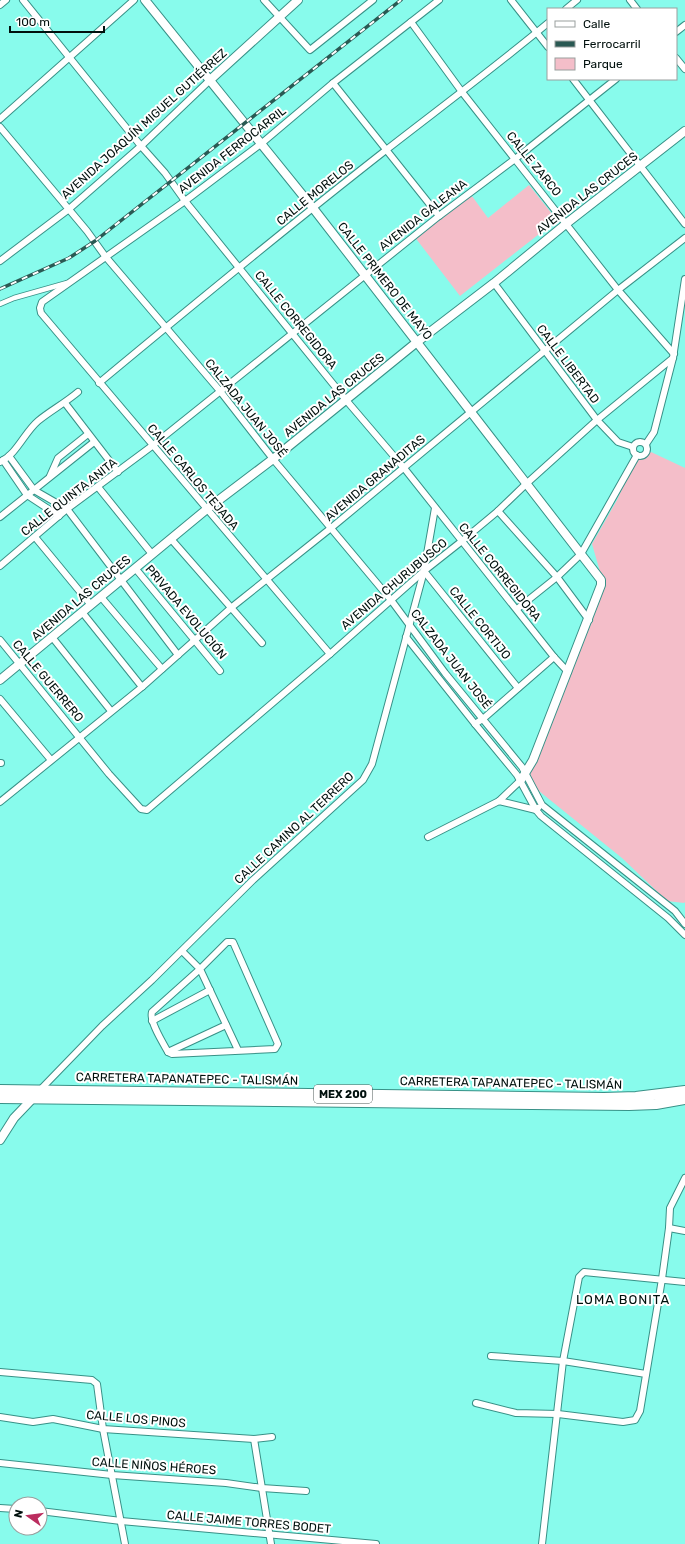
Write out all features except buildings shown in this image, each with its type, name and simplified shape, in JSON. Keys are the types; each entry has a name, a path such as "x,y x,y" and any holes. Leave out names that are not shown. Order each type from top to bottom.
{"highway":[{"name":"CARRETERA TAPANATEPEC - TALISMÁN","path":"0,1090 604,1098 636,1097 685,1091"},
{"name":"CARRETERA TAPANATEPEC - TALISMÁN","path":"0,1098 629,1105 656,1104 685,1099"}],"street":[{"path":"0,5 6,0"},
{"name":"CALLE CORREGIDORA","path":"23,0 141,146 165,173 185,201 346,400 404,468 554,657 568,672"},
{"path":"0,119 134,0"},
{"name":"CALLE PRIMERO DE MAYO","path":"144,0 314,208 470,413 601,580 601,585 589,620"},
{"path":"264,0 310,50 373,0"},
{"name":"AVENIDA JOAQUÍN MIGUEL GUTIÉRREZ","path":"0,261 69,208 141,146 210,80 280,18 298,0"},
{"name":"AVENIDA FERROCARRIL","path":"41,313 40,308 42,302 105,256 185,201 262,144 333,83 439,0"},
{"path":"511,0 547,46"},
{"path":"567,8 577,0"},
{"path":"630,0 636,8"},
{"name":"CALLE ZARCO","path":"411,22 462,92 567,223 618,290 674,356"},
{"name":"CALLE MORELOS","path":"99,383 386,150 547,24"},
{"path":"677,31 685,25"},
{"path":"677,59 685,69"},
{"path":"574,80 685,224"},
{"name":"AVENIDA GALEANA","path":"152,446 439,216 515,159 615,80"},
{"path":"333,83 439,216"},
{"name":"CALZADA JUAN JOSÉ","path":"0,126 69,208 105,256 220,391 273,459 391,600 445,673 484,718 526,773 542,805"},
{"name":"AVENIDA LAS CRUCES","path":"0,680 207,508 273,459 417,342 494,283 567,223 685,131"},
{"name":"AVENIDA GRANADITAS","path":"0,802 142,687 232,607 331,528 618,290 685,238"},
{"path":"646,444 654,432 674,356 685,279"},
{"path":"0,304 14,298 72,281"},
{"name":"CALLE LIBERTAD","path":"494,283 597,420 618,442 633,448"},
{"name":"CALLE CARLOS TEJADA","path":"41,313 152,446 207,508 266,581 330,654"},
{"name":"AVENIDA CHURUBUSCO","path":"147,810 330,654 424,570 498,511 597,420 674,356"},
{"path":"59,516 27,495 2,461 9,456 38,421 65,403 78,392"},
{"path":"65,403 118,472"},
{"path":"50,477 58,458 88,434"},
{"path":"0,517 94,442"},
{"path":"636,455 633,452 633,448 638,442 646,444"},
{"path":"636,455 641,456 646,454 648,449 646,444"},
{"name":"CALLE QUINTA ANITA","path":"0,566 35,538 67,509 152,446"},
{"path":"517,609 557,577 581,554 636,455"},
{"path":"9,456 34,490 67,509 120,581 178,655"},
{"path":"98,486 152,554"},
{"path":"0,509 13,506"},
{"name":"CALLE CAMINO AL TERRERO","path":"40,1090 102,1026 182,951 253,880 362,780 372,764 410,626 424,570 435,508"},
{"path":"428,837 499,802 522,783 533,760 589,620 557,577 498,511"},
{"path":"35,538 91,605"},
{"path":"171,539 262,643"},
{"name":"PRIVADA EVOLUCIÓN","path":"135,568 220,671"},
{"name":"CALLE CORTIJO","path":"424,570 518,688"},
{"path":"101,597 162,669"},
{"path":"82,612 142,687"},
{"path":"52,637 111,711"},
{"name":"CALZADA JUAN JOSÉ","path":"406,637 522,783 536,810"},
{"name":"CALLE GUERRERO","path":"0,640 80,736 109,774 141,809 147,810"},
{"path":"475,724 484,718 554,657"},
{"path":"0,699 51,760"},
{"path":"499,802 536,810 541,816 668,918 685,935"},
{"path":"536,810 542,805 675,911 685,924"},
{"path":"227,942 233,942 278,1044 275,1049 172,1054 168,1052 152,1021 152,1012 200,969 227,942"},
{"path":"182,951 200,969 238,1050"},
{"path":"152,1021 210,990"},
{"path":"168,1052 226,1025"},
{"path":"0,1140 14,1118 40,1090"},
{"path":"476,1403 516,1413 558,1414 623,1422 635,1420 640,1411 662,1279 669,1228 670,1208 685,1178"},
{"path":"669,1228 685,1231"},
{"path":"542,1544 563,1361 579,1277 584,1272 685,1282"},
{"path":"491,1356 563,1361 646,1374"},
{"path":"0,1372 92,1380 97,1384 102,1429 125,1544"},
{"name":"CALLE LOS PINOS","path":"0,1417 33,1422 52,1419 102,1429 254,1439 272,1437"},
{"path":"254,1439 271,1544"},
{"name":"CALLE NIÑOS HÉROES","path":"0,1463 112,1475 226,1483 262,1488 306,1491"},
{"name":"CALLE JAIME TORRES BODET","path":"48,1512 121,1521 376,1544"}],"green space":[{"path":"529,185 557,220 460,296 414,236 469,192 488,218"},
{"path":"651,452 685,468 684,903 667,901 622,858 534,787 527,764 546,721 601,575 592,544 617,500 635,460"}],"railway":[{"path":"0,289 69,258 95,241 401,0"}],"district":[{"name":"LOMA BONITA","path":"623,1299"}]}
